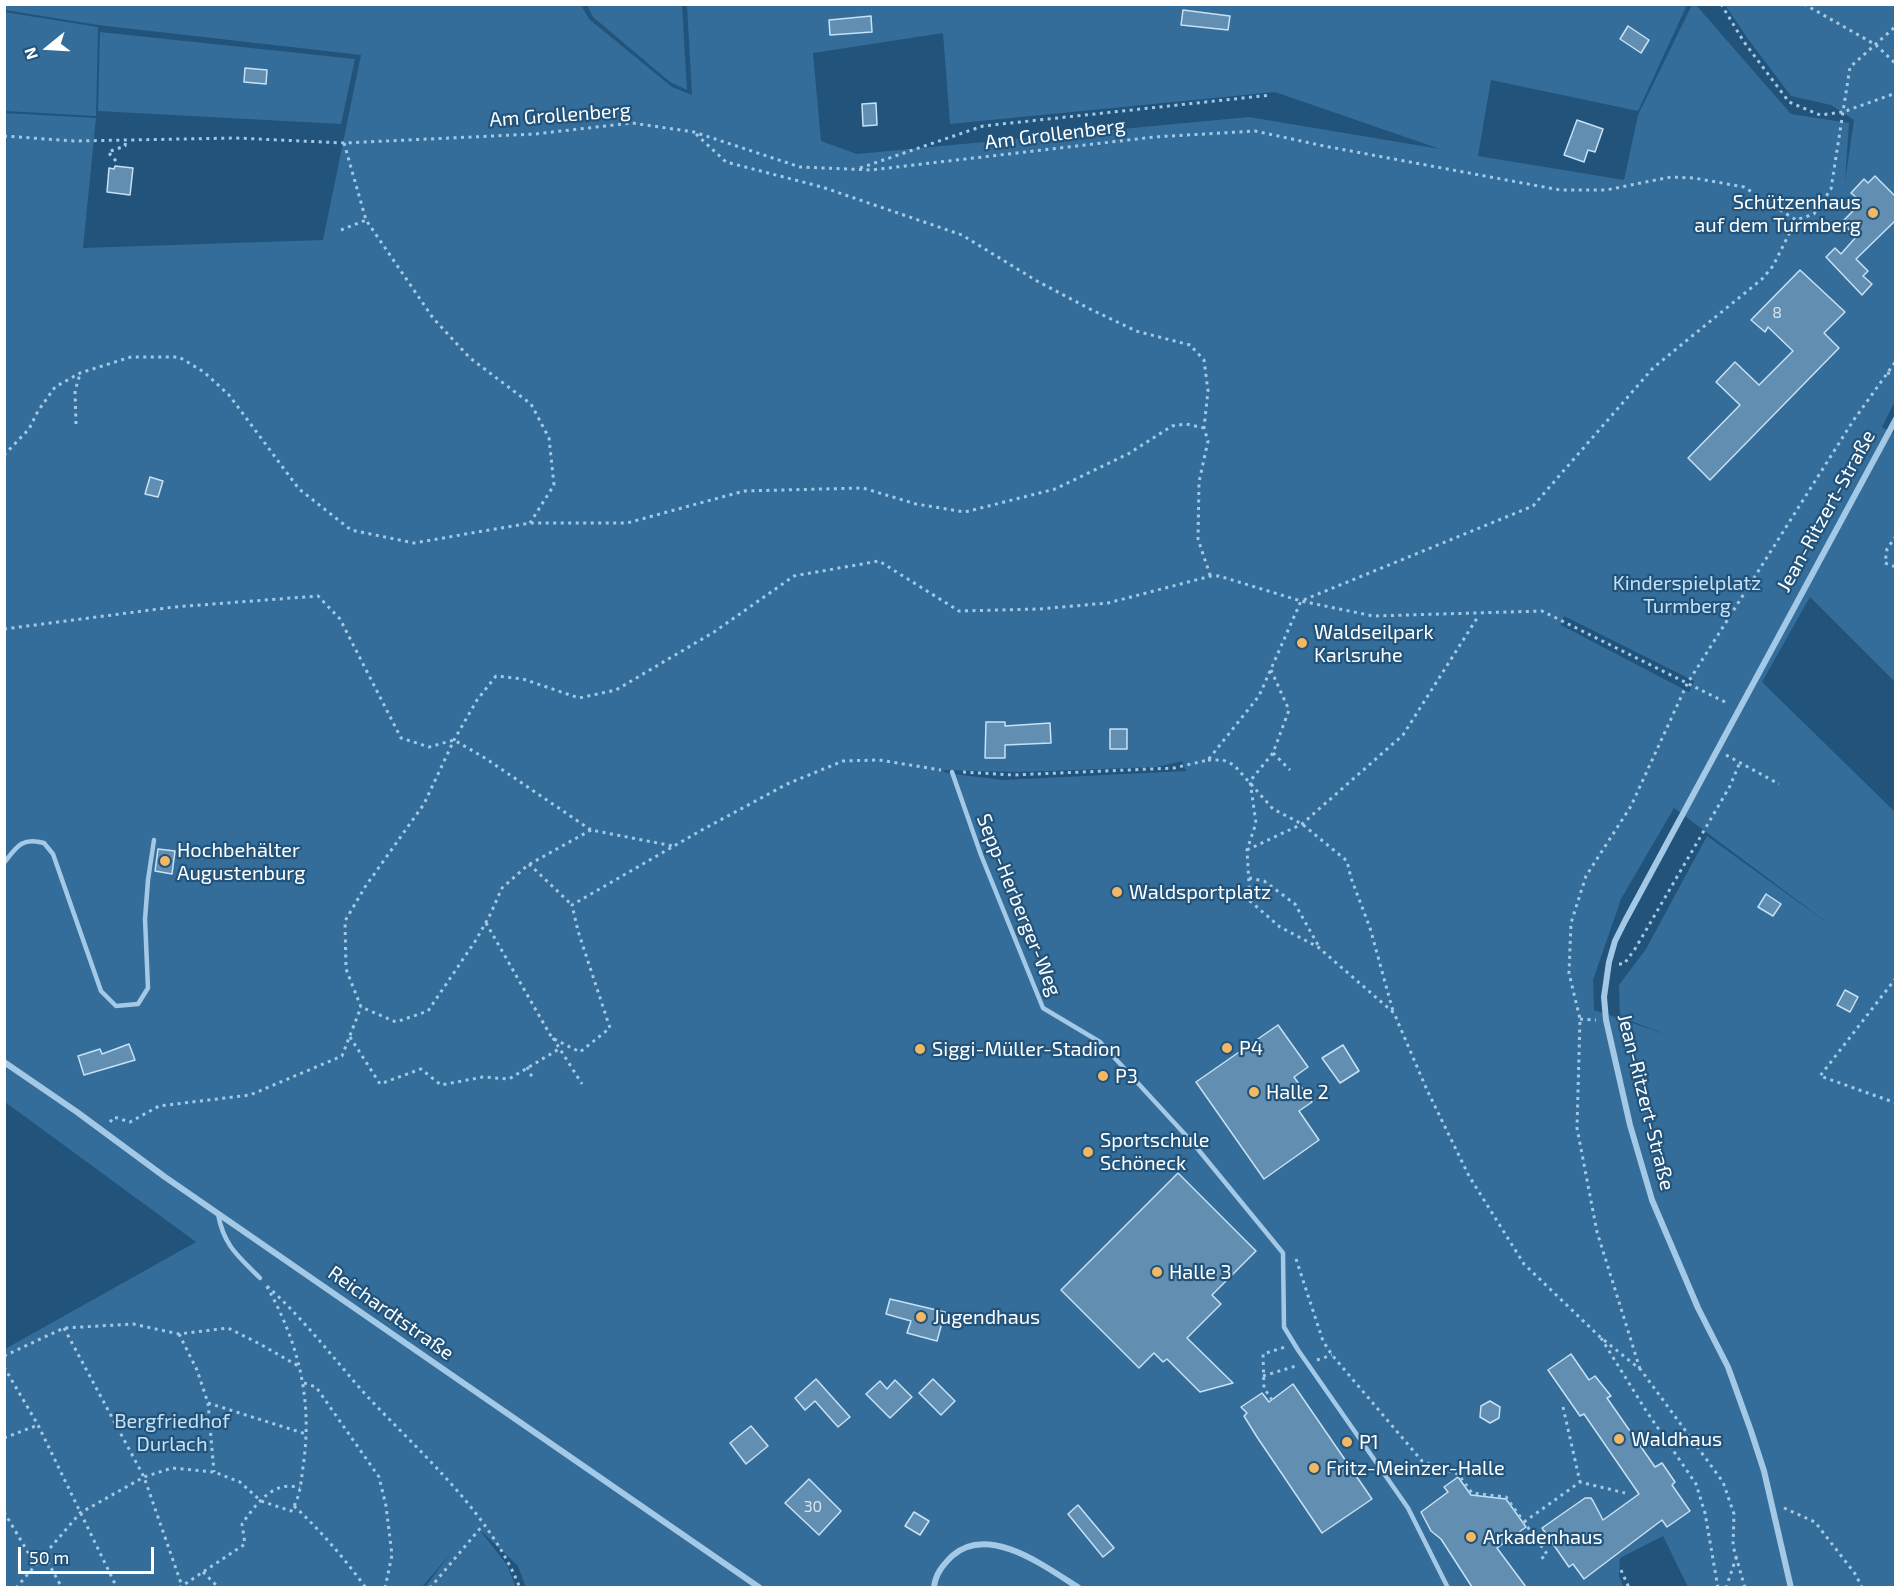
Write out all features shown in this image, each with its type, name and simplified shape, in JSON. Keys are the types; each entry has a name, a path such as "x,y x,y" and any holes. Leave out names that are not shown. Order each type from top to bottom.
{"street":[{"name":"Jean-Ritzert-Straße","path":"1791,1587 1764,1471 1728,1366 1698,1308 1652,1200 1630,1125 1606,1020 1604,997 1609,962 1615,941 1625,921 1896,419"},
{"name":"Reichardtstraße","path":"4,1062 165,1177 760,1587"},
{"path":"934,1587 942,1565 955,1553 969,1546 982,1544 999,1545 1012,1550 1079,1587"}],"lane":[{"name":"Sepp-Herberger-Weg","path":"952,772 981,855 1042,1008 1100,1041 1192,1142 1283,1253 1284,1327 1408,1508 1448,1587"},
{"path":"4,863 16,846 31,839 44,843 52,854 101,991 116,1006 138,1004 148,988 145,919 154,840"},
{"path":"218,1212 220,1228 227,1244 260,1278"}],"path":[{"path":"1721,4 1744,42 1790,102 1820,115 1843,112 1896,93"},
{"path":"1804,4 1876,45 1896,64"},
{"path":"1208,760 1259,696 1301,602 1533,506 1653,368 1762,279 1773,266 1796,220 1814,214 1831,189 1850,67 1896,26"},
{"path":"855,170 983,126 1272,95"},
{"name":"Am Grollenberg","path":"4,136 74,141 236,138 344,143 535,134 632,123 694,132 800,166 872,170 1154,137 1255,131 1323,146 1560,190 1606,190 1671,177 1694,178 1744,187 1796,220"},
{"path":"694,132 726,162 822,187 962,235 1037,281 1127,327 1190,345 1204,360 1208,391 1204,428 1208,441 1199,482 1198,539 1211,576"},
{"path":"116,161 108,152 125,146 126,140"},
{"path":"344,143 366,220 433,318 470,358 531,404 549,438 554,485 530,523"},
{"path":"341,230 366,220"},
{"path":"4,454 29,429 38,411 55,387 80,373 131,357 179,357 204,372 229,395 299,489 351,530 414,543 530,523 627,523 744,492 862,488 916,504 965,512 1055,489 1128,454 1172,426 1186,424 1204,428"},
{"path":"1687,684 1853,421 1896,361"},
{"path":"76,424 75,391 80,373"},
{"path":"1887,373 1896,375"},
{"path":"1896,536 1887,549 1885,563 1896,567"},
{"path":"109,1123 114,1117 130,1122 159,1106 250,1095 342,1056 361,1007 346,969 345,921 364,887 424,804 454,740 477,700 496,676 523,679 579,698 616,690 714,632 794,576 879,561 959,611 1039,609 1108,603 1211,576 1219,576 1301,602 1372,616 1542,611 1738,708"},
{"path":"4,629 174,607 318,596 340,618 400,738 429,747 454,740 485,758 591,830 674,846"},
{"path":"1247,850 1302,824 1403,735 1479,614"},
{"path":"1271,669 1289,710 1273,753 1250,781 1256,823 1247,850 1250,901 1280,927 1318,947 1394,1013"},
{"path":"1717,750 1779,784"},
{"path":"1273,753 1290,770"},
{"path":"572,905 787,784 843,761 879,760 952,772 1013,775 1162,768 1208,760 1224,760 1234,765 1273,809 1302,824 1347,861 1351,879 1370,928 1394,1013 1427,1090 1469,1176 1524,1264 1599,1336 1641,1371 1723,1482 1734,1514 1733,1546 1744,1587"},
{"path":"1609,962 1623,964 1635,949 1730,786 1740,762"},
{"path":"361,1007 396,1022 428,1011 486,923 502,888 529,864 591,830"},
{"path":"529,864 572,905 578,931 610,1028 580,1052 552,1038 550,1034"},
{"path":"1248,878 1264,880 1295,904 1318,947"},
{"path":"486,923 550,1034 582,1084"},
{"path":"1896,978 1820,1076 1896,1103"},
{"path":"350,1037 380,1084 422,1069 441,1085 483,1077 509,1079 559,1049"},
{"path":"527,1067 532,1079"},
{"path":"1293,1251 1323,1341 1332,1355 1422,1461 1458,1474 1472,1493 1506,1497 1547,1554 1540,1560"},
{"path":"16,1587 80,1513 144,1477 172,1468 214,1472 240,1482 261,1501 291,1511 297,1502 300,1488 306,1434 306,1392 301,1367 282,1314 265,1283 289,1306 366,1394 441,1473 483,1525 511,1565 520,1587"},
{"path":"4,1356 64,1328 134,1324 179,1334 228,1328 301,1367"},
{"path":"64,1328 144,1477 181,1587 246,1544 242,1524 274,1488 286,1485 300,1488"},
{"path":"179,1334 197,1370 207,1403 214,1472"},
{"path":"1599,1336 1696,1484 1705,1513 1718,1587"},
{"path":"1272,1400 1264,1388 1263,1354 1284,1347 1298,1350"},
{"path":"1319,1359 1332,1355"},
{"path":"4,1366 38,1425 117,1587"},
{"path":"1263,1376 1293,1367"},
{"path":"304,1383 316,1387 379,1477 386,1506 392,1555 385,1587"},
{"path":"207,1403 306,1434"},
{"path":"1563,1407 1580,1482"},
{"path":"4,1438 38,1425"},
{"path":"1524,1522 1580,1482 1625,1493"},
{"path":"294,1506 341,1555 366,1587"},
{"path":"1784,1508 1815,1522 1856,1575 1862,1587"},
{"path":"4,1512 35,1564"},
{"path":"430,1587 483,1525"},
{"path":"44,1554 62,1587"},
{"path":"1726,1587 1736,1557"},
{"path":"1621,1570 1629,1587"},
{"path":"202,1572 219,1587"}],"green space":[{"path":"5,5 581,5 589,19 672,87 692,95 687,5 1687,5 1638,111 1491,80 1478,156 1624,180 1638,115 1692,5 1696,5 1791,114 1849,123 1845,182 1854,120 1831,105 1791,96 1725,5 1895,5 1896,399 1882,427 1895,434 1895,682 1810,597 1762,682 1895,812 1895,1587 1688,1587 1663,1536 1620,1558 1619,1576 1624,1588 526,1588 518,1566 479,1529 507,1565 516,1587 425,1587 451,1553 422,1587 5,1587 5,1349 196,1242 5,1102 5,113 96,118 83,248 323,240 361,55 98,25 5,10","holes":["943,33 950,124 1275,92 1440,149 1249,117 857,154 821,141 813,53","1564,616 1694,681 1689,692 1561,625","1182,761 1186,771 1003,780 946,773 942,770 1018,772 1157,767","1674,808 1833,927 1707,836 1646,949 1619,985 1620,1017 1668,1035 1594,1010 1593,980 1621,899"]},
{"path":"587,5 682,5 687,90 670,82 593,17"},
{"path":"4,12 98,27 96,116 5,111"},
{"path":"100,32 355,59 341,124 98,111"}],"building":[{"path":"1183,10 1230,16 1228,30 1181,25"},
{"path":"871,16 872,32 830,35 829,20"},
{"path":"1628,26 1649,40 1641,53 1620,39"},
{"path":"245,68 267,70 266,84 244,82"},
{"path":"876,103 877,125 863,126 862,104"},
{"path":"1577,120 1603,129 1595,152 1588,150 1584,162 1564,155"},
{"path":"115,166 133,168 130,195 107,192 109,168 114,169"},
{"name":"Schützenhaus auf dem Turmberg","path":"1875,176 1896,197 1896,220 1856,259 1868,271 1863,276 1872,284 1862,295 1826,257 1835,248 1841,254 1856,237 1842,222 1858,206 1853,202 1857,198 1851,193 1864,179 1868,183"},
{"path":"1800,270 1845,312 1824,333 1839,348 1710,480 1688,458 1740,405 1716,382 1735,362 1759,385 1793,351 1768,327 1765,332 1751,320"},
{"path":"150,477 163,481 158,497 145,494"},
{"path":"986,722 1005,722 1005,726 1050,723 1051,743 1005,745 1005,758 985,758"},
{"path":"1110,729 1127,729 1127,749 1110,749"},
{"name":"Hochbehälter Augustenburg","path":"158,849 175,851 172,874 155,871"},
{"path":"1766,894 1781,904 1773,916 1758,907"},
{"path":"1845,990 1858,997 1850,1012 1837,1005"},
{"name":"Halle 2","path":"1278,1025 1308,1067 1294,1077 1312,1102 1299,1111 1319,1140 1264,1179 1196,1082"},
{"path":"129,1044 135,1060 84,1075 78,1056 100,1049 102,1054"},
{"path":"1343,1045 1359,1071 1340,1083 1322,1058"},
{"name":"Halle 3","path":"1178,1173 1256,1251 1212,1295 1221,1304 1187,1338 1233,1383 1200,1392 1167,1359 1163,1362 1154,1353 1139,1368 1061,1290"},
{"name":"Jugendhaus","path":"890,1299 945,1312 937,1341 907,1333 911,1321 886,1314"},
{"path":"1571,1354 1589,1380 1595,1376 1611,1396 1607,1398 1655,1467 1662,1463 1675,1482 1672,1485 1690,1511 1667,1527 1662,1520 1584,1579 1573,1564 1569,1567 1542,1528 1585,1498 1591,1498 1603,1520 1639,1494 1584,1414 1580,1416 1548,1370"},
{"path":"816,1379 850,1417 838,1427 815,1401 805,1410 795,1398"},
{"path":"933,1379 955,1401 941,1415 919,1393"},
{"path":"895,1380 912,1397 890,1418 866,1394 880,1381 887,1389"},
{"name":"Fritz-Meinzer-Halle","path":"1293,1384 1372,1499 1322,1533 1257,1437 1244,1416 1247,1413 1241,1407 1262,1393 1269,1402"},
{"path":"1490,1401 1500,1407 1499,1418 1490,1423 1480,1417 1481,1406"},
{"path":"751,1426 768,1446 746,1464 730,1443"},
{"name":"Arkadenhaus","path":"1458,1477 1471,1495 1506,1499 1526,1527 1497,1548 1526,1587 1472,1587 1441,1539 1431,1531 1421,1512 1448,1492 1444,1487"},
{"path":"809,1479 841,1511 819,1535 785,1503"},
{"path":"1078,1505 1114,1548 1103,1557 1068,1514"},
{"path":"914,1512 929,1521 920,1535 905,1526"}],"place":[{"name":"Schützenhaus auf dem Turmberg","path":"1873,213"},
{"name":"Waldseilpark Karlsruhe","path":"1302,643"},
{"name":"Hochbehälter Augustenburg","path":"165,861"},
{"name":"Waldsportplatz","path":"1117,892"},
{"name":"P4","path":"1227,1048"},
{"name":"Siggi-Müller-Stadion","path":"920,1049"},
{"name":"P3","path":"1103,1076"},
{"name":"Halle 2","path":"1254,1092"},
{"name":"Sportschule Schöneck","path":"1088,1152"},
{"name":"Halle 3","path":"1157,1272"},
{"name":"Jugendhaus","path":"921,1317"},
{"name":"Waldhaus","path":"1619,1439"},
{"name":"P1","path":"1347,1442"},
{"name":"Fritz-Meinzer-Halle","path":"1314,1468"},
{"name":"Arkadenhaus","path":"1471,1537"}],"park label":[{"name":"Kinderspielplatz Turmberg","path":"1687,594"},
{"name":"Bergfriedhof Durlach","path":"172,1432"}]}
